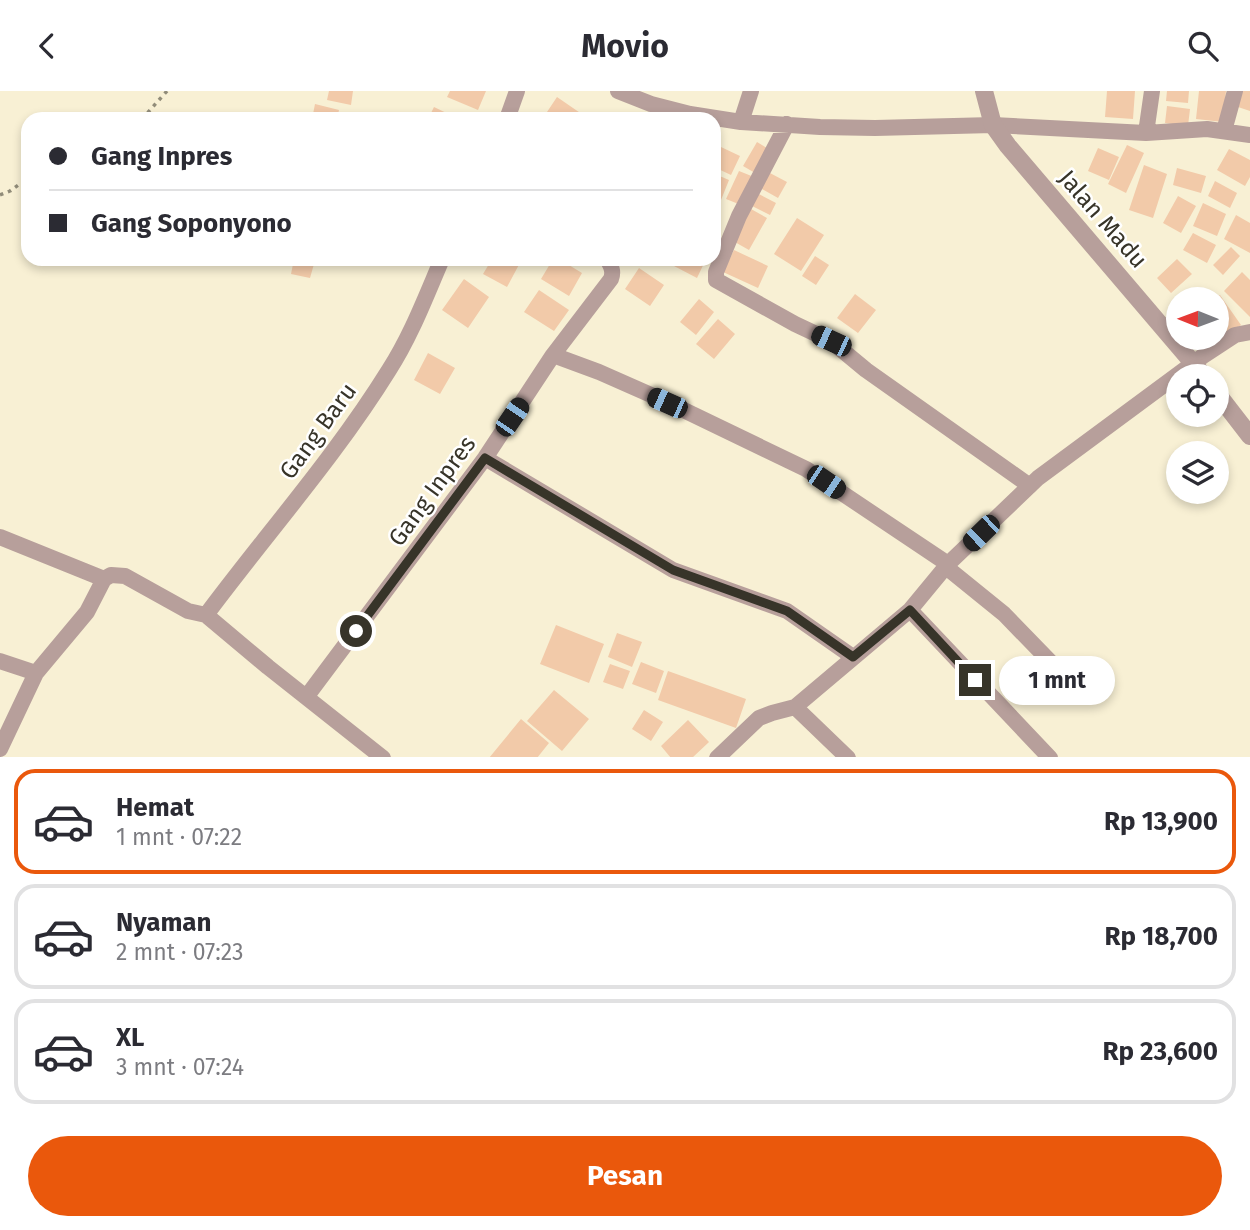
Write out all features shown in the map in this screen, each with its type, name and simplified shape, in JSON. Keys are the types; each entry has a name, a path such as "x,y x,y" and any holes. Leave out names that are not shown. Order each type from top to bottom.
{"street":[{"path":"510,112 517,91"},
{"path":"618,91 682,112"},
{"path":"741,122 751,91"},
{"path":"984,91 993,125"},
{"path":"1146,133 1152,91"},
{"path":"1224,131 1235,91"},
{"path":"721,119 875,128 993,125 1146,133 1207,129 1250,135"},
{"path":"721,260 740,216 787,124"},
{"name":"Jalan Madu","path":"993,125 1194,364"},
{"name":"Gang Baru","path":"206,615 334,451 390,369 412,328 439,266"},
{"path":"719,266 716,280 831,341 866,370 1030,485"},
{"name":"Gang Inpres","path":"307,696 485,458 610,267"},
{"path":"1205,364 1235,335 1250,332"},
{"path":"554,355 644,392 806,468 947,565 1004,614 1069,681"},
{"path":"718,757 759,718 795,707 910,610 947,565 1030,485 1166,392"},
{"path":"1229,409 1250,436"},
{"path":"485,458 673,570 787,611 853,657"},
{"path":"0,537 104,579"},
{"path":"0,749 36,673 87,613 104,579 111,575 125,576 188,611 206,615 382,757"},
{"path":"910,610 1049,757"},
{"path":"0,661 36,673"},
{"path":"795,707 847,757"}],"path":[{"path":"148,112 167,91"},
{"path":"0,195 21,183"}],"building":[{"path":"329,91 353,91 351,105 327,100"},
{"path":"450,91 486,91 478,110 447,97"},
{"path":"1107,91 1135,91 1133,119 1105,117"},
{"path":"1167,91 1189,91 1188,103 1166,101"},
{"path":"1199,91 1226,91 1223,122 1196,119"},
{"path":"1242,91 1250,91 1250,111 1238,107"},
{"path":"557,97 579,112 547,112"},
{"path":"315,104 339,110 339,112 313,112"},
{"path":"1167,106 1190,109 1188,126 1165,123"},
{"path":"434,107 444,112 432,112"},
{"path":"757,142 770,150 755,173 743,166"},
{"path":"1127,145 1144,153 1126,193 1108,184"},
{"path":"721,147 740,156 731,175 721,170"},
{"path":"1098,148 1119,157 1109,180 1088,171"},
{"path":"1229,149 1250,160 1250,177 1245,186 1217,170"},
{"path":"1144,165 1167,174 1153,218 1129,210"},
{"path":"1177,168 1206,176 1201,193 1173,185"},
{"path":"739,171 754,177 741,205 726,199"},
{"path":"768,172 787,182 778,198 760,188"},
{"path":"721,177 729,180 721,200"},
{"path":"1215,181 1237,193 1230,208 1208,196"},
{"path":"757,193 776,203 770,215 750,205"},
{"path":"1178,196 1196,206 1181,233 1163,223"},
{"path":"1203,203 1226,214 1217,236 1193,226"},
{"path":"751,209 767,218 749,250 733,241"},
{"path":"1236,215 1250,223 1250,253 1224,239"},
{"path":"797,218 824,235 801,271 774,254"},
{"path":"1193,233 1216,245 1207,263 1183,250"},
{"path":"1231,247 1240,256 1223,275 1213,265"},
{"path":"734,250 768,266 758,288 723,272"},
{"path":"815,256 829,265 816,285 802,276"},
{"path":"1177,259 1192,274 1178,287 1166,288 1157,278"},
{"path":"293,266 313,266 310,278 291,274"},
{"path":"488,266 518,266 507,287 483,274"},
{"path":"549,266 570,266 582,273 569,296 541,279"},
{"path":"674,266 703,266 697,278"},
{"path":"639,268 664,285 650,306 625,289"},
{"path":"1242,272 1250,280 1250,317 1229,296 1228,287"},
{"path":"464,279 489,297 468,328 442,310"},
{"path":"539,290 569,310 554,331 524,312"},
{"path":"855,294 876,310 858,333 837,318"},
{"path":"699,299 714,312 696,335 680,322"},
{"path":"1229,308 1241,325 1229,334"},
{"path":"718,319 735,334 714,359 696,344"},
{"path":"428,353 455,368 440,394 414,380"},
{"path":"556,625 604,644 589,683 540,664"},
{"path":"617,633 642,642 632,667 608,657"},
{"path":"641,662 664,671 656,693 632,684"},
{"path":"610,664 630,671 623,689 603,682"},
{"path":"668,671 746,699 736,728 658,700"},
{"path":"554,690 589,719 562,751 527,721"},
{"path":"644,710 663,722 651,741 632,729"},
{"path":"521,719 549,743 538,757 490,757"},
{"path":"688,720 709,742 693,757 670,757 661,746"}],"route":[{"path":"356,631 485,458 673,570 787,611 853,657 910,610 975,680"}]}
